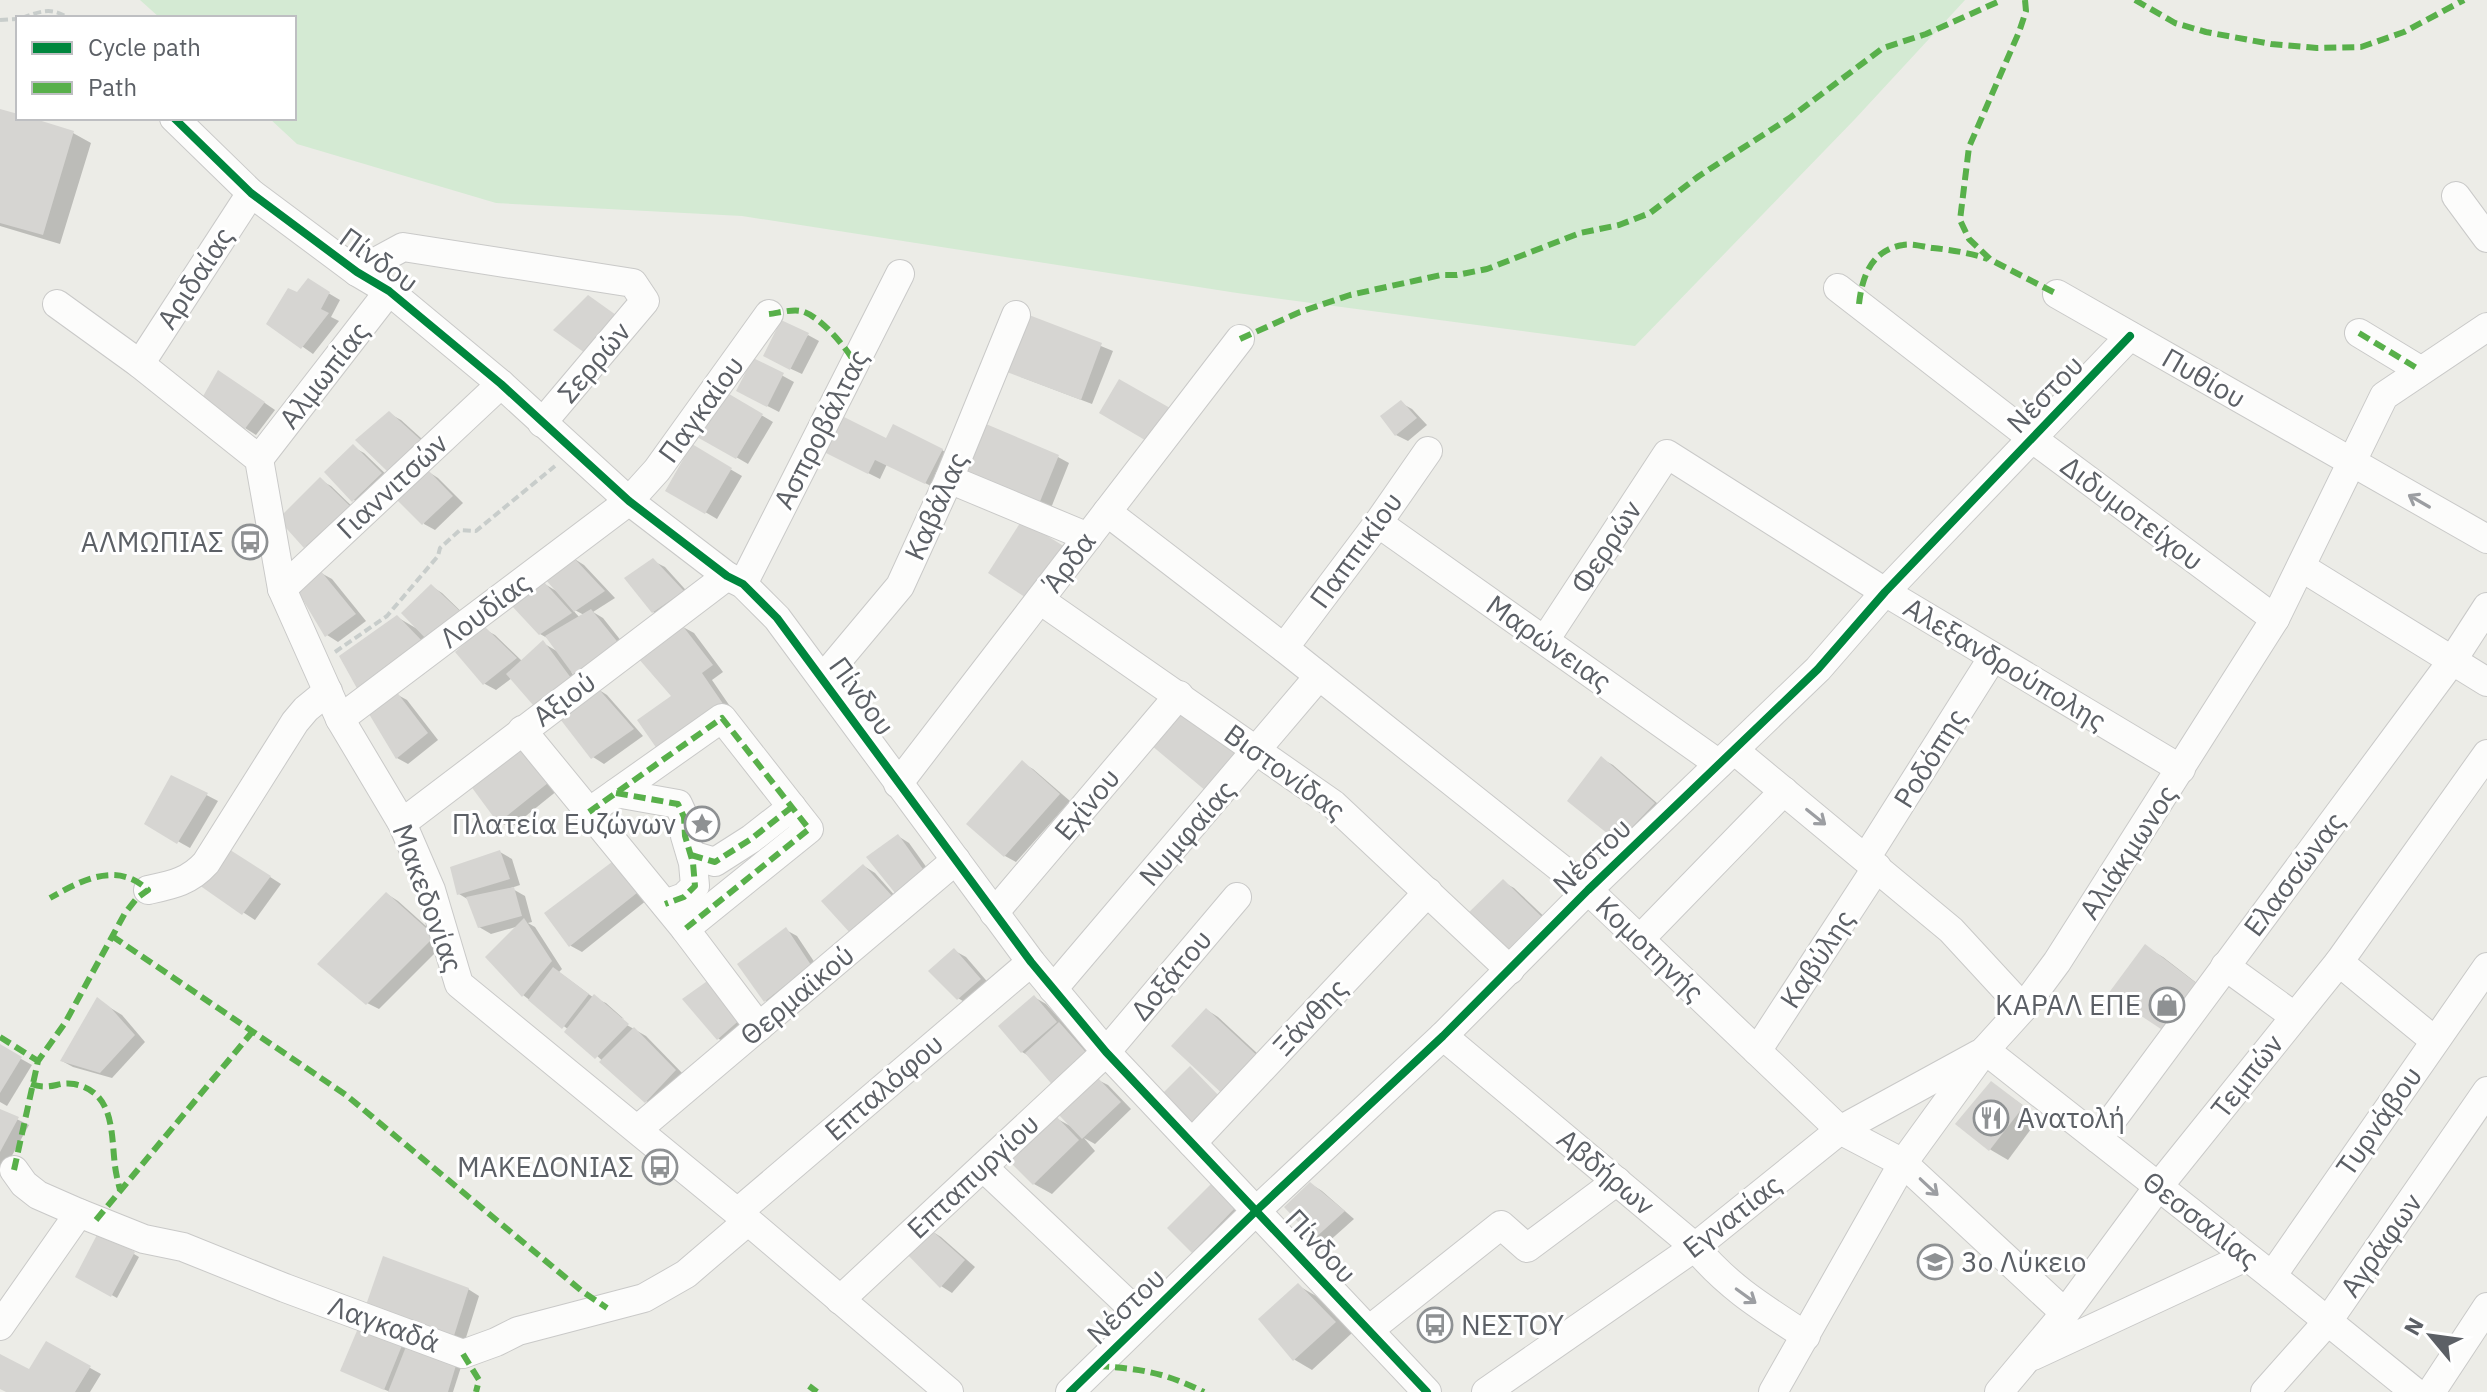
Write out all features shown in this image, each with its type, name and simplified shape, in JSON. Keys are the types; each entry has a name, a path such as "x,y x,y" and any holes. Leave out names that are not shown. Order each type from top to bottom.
{"street":[{"name":"Πίνδου","path":"176,120 251,193 357,272 389,291 501,384 629,501 735,580 777,618 1053,989 1106,1052 1427,1392"},
{"name":"Αριδαίας","path":"140,364 251,193"},
{"name":"Σερρών","path":"357,272 403,247 633,283 645,301 542,423"},
{"name":"Ασπροβάλτας","path":"735,580 900,274"},
{"name":"Διδυμοτείχου","path":"1838,288 2033,439 2275,619"},
{"name":"Αλμωπίας","path":"259,459 389,291"},
{"name":"Πυθίου","path":"2057,294 2487,539"},
{"path":"57,304 140,364 259,459"},
{"name":"Παγκαίου","path":"629,501 657,470 769,314"},
{"name":"Καβάλας","path":"823,678 900,586 949,479 1016,315"},
{"name":"Αλιάκμωνος","path":"1773,1392 1903,1163 1985,1050 2023,1008 2057,962 2275,619 2384,396 2487,327"},
{"path":"2359,333 2420,370"},
{"name":"Νέστου","path":"1070,1392 1257,1210 1443,1036 1588,890 1818,669 1885,592 2130,336"},
{"name":"Άρδα","path":"898,784 1240,339"},
{"name":"Γιαννιτσών","path":"282,589 501,384"},
{"name":"Παππικίου","path":"1284,648 1428,451"},
{"name":"Αλεξανδρούπολης","path":"1667,454 1885,592 2181,769"},
{"name":"Φερρών","path":"1545,640 1667,454"},
{"name":"Μακεδονίας","path":"259,459 282,589 340,719 402,823 431,890 459,984 638,1129 949,1392"},
{"path":"949,479 1088,537"},
{"name":"Λουδίας","path":"340,719 629,501"},
{"name":"Κομοτηνής","path":"1107,512 1284,648 1588,890 1840,1130 1903,1163 2065,1313"},
{"name":"Μαρώνειας","path":"1378,523 1545,640 1784,791 1951,930 2023,1008"},
{"path":"2301,567 2487,682"},
{"name":"Αξιού","path":"402,823 522,730 735,580"},
{"name":"Βιστονίδας","path":"1040,600 1333,804 1510,970"},
{"name":"Ελασσώνας","path":"2098,1139 2452,661 2487,607"},
{"name":"Ροδόπης","path":"1872,862 1993,657"},
{"name":"Νυμφαίας","path":"1053,989 1319,676"},
{"path":"148,890 181,883 206,863 295,722 328,691"},
{"name":"Εχίνου","path":"994,913 1179,695"},
{"path":"589,812 722,718 809,829 685,929"},
{"path":"522,730 685,929 759,1027"},
{"name":"Τεμπών","path":"1999,1392 2065,1313 2158,1187 2339,962 2487,754"},
{"path":"1640,939 1784,791"},
{"path":"616,793 678,804 684,817 695,886 684,897 665,904"},
{"path":"691,855 715,862 792,807"},
{"name":"Θερμαϊκού","path":"638,1129 956,860"},
{"name":"Καβύλης","path":"1757,1051 1872,862"},
{"name":"Ξάνθης","path":"1192,1143 1428,892"},
{"name":"Δοξάτου","path":"1106,1052 1237,897"},
{"name":"Επταλόφου","path":"743,1217 1031,962"},
{"path":"2339,962 2435,1041"},
{"path":"2225,966 2294,1016"},
{"name":"Τυρνάβου","path":"2272,1276 2487,967"},
{"name":"Αβδήρων","path":"1443,1036 1695,1247 1717,1273 1749,1299 1806,1336"},
{"name":"Θεσσαλίας","path":"1985,1050 2415,1392"},
{"name":"Εγνατίας","path":"1486,1392 1695,1247 1840,1130 1985,1050"},
{"name":"Επταπυργίου","path":"840,1300 1106,1052"},
{"name":"Αγράφων","path":"2265,1392 2328,1321 2487,1091"},
{"path":"983,1167 1144,1319"},
{"name":"Λαγκαδά","path":"14,1170 24,1184 38,1195 79,1213 144,1239 183,1247 463,1354 518,1331 644,1298 686,1274 743,1217"},
{"path":"1369,1330 1501,1225 1527,1248 1617,1181"},
{"path":"0,1326 79,1213"},
{"path":"2025,1360 2246,1257"},
{"path":"2431,1392 2487,1307"}],"path":[{"path":"28,16 46,9 65,16"},
{"path":"316,664 387,616 438,556 440,548 460,530 476,531 573,451"}],"green space":[{"path":"140,0 1965,0 1855,119 1635,346 1237,293 742,216 496,203 297,144 271,120 296,120 296,16 158,16"}],"building":[{"path":"0,109 16,113 16,120 38,120 74,131 43,235 0,223"},
{"path":"308,278 330,292 321,309 329,313 301,349 266,324 288,288 297,292"},
{"path":"588,295 616,315 585,353 553,330"},
{"path":"1029,315 1102,343 1081,400 1007,372"},
{"path":"781,320 809,333 790,370 763,356"},
{"path":"753,358 784,373 767,407 736,391"},
{"path":"218,370 265,402 244,430 202,398"},
{"path":"1119,379 1170,408 1150,443 1099,413"},
{"path":"724,391 763,414 736,459 697,437"},
{"path":"1401,400 1417,418 1395,436 1380,416"},
{"path":"389,411 422,441 388,472 355,440"},
{"path":"842,416 886,438 893,424 943,449 925,484 875,460 868,474 824,452"},
{"path":"986,424 1059,455 1039,504 966,473"},
{"path":"353,444 382,473 352,502 324,472"},
{"path":"692,444 732,468 705,514 665,491"},
{"path":"427,469 453,496 422,525 395,498"},
{"path":"320,477 350,506 304,548 278,519"},
{"path":"1022,520 1065,547 1031,601 988,573"},
{"path":"572,556 605,591 574,612 546,580"},
{"path":"653,558 684,591 652,613 624,578"},
{"path":"320,570 356,614 325,637 297,590"},
{"path":"543,581 572,613 539,635 511,605"},
{"path":"431,584 463,614 428,641 401,613"},
{"path":"591,609 620,645 575,677 545,636"},
{"path":"397,615 427,646 359,692 339,656"},
{"path":"682,625 713,665 702,673 728,711 662,756 637,720 671,696 638,658"},
{"path":"484,626 517,658 483,685 455,652"},
{"path":"543,640 571,678 533,705 506,674"},
{"path":"596,686 634,729 591,759 557,715"},
{"path":"396,691 428,733 396,759 369,714"},
{"path":"1184,706 1239,752 1206,791 1151,745"},
{"path":"522,745 553,779 498,823 470,785"},
{"path":"1601,756 1655,803 1618,842 1567,801"},
{"path":"1022,760 1060,794 1004,857 966,824"},
{"path":"171,775 208,793 177,844 144,824"},
{"path":"898,834 925,872 895,893 866,857"},
{"path":"224,846 271,876 242,915 199,885"},
{"path":"500,850 510,879 457,895 450,867"},
{"path":"616,859 642,889 569,947 544,913"},
{"path":"863,864 894,898 851,934 821,901"},
{"path":"1503,879 1542,917 1505,953 1464,917"},
{"path":"514,887 522,916 478,928 466,897"},
{"path":"386,892 435,936 366,1005 317,964"},
{"path":"524,918 552,961 522,997 485,957"},
{"path":"786,927 811,965 764,1002 737,964"},
{"path":"2145,944 2200,986 2164,1031 2108,994"},
{"path":"954,948 981,979 957,1000 928,971"},
{"path":"553,967 589,994 562,1029 528,1000"},
{"path":"713,977 743,1017 717,1040 682,999"},
{"path":"594,994 629,1024 595,1059 564,1032"},
{"path":"1034,995 1057,1022 1021,1053 998,1026"},
{"path":"97,997 135,1035 100,1073 60,1061"},
{"path":"1206,1008 1262,1060 1227,1098 1171,1046"},
{"path":"1059,1022 1091,1058 1056,1089 1025,1053"},
{"path":"634,1027 676,1070 645,1103 599,1062"},
{"path":"0,1044 22,1057 0,1093"},
{"path":"1190,1066 1222,1099 1193,1128 1161,1095"},
{"path":"1096,1076 1121,1102 1082,1139 1058,1114"},
{"path":"1991,1081 2024,1106 1989,1151 1955,1124"},
{"path":"0,1109 19,1117 0,1152"},
{"path":"1054,1114 1079,1140 1033,1185 1008,1160"},
{"path":"1310,1182 1345,1211 1314,1239 1284,1207"},
{"path":"1212,1183 1236,1207 1192,1253 1167,1228"},
{"path":"929,1228 965,1260 940,1288 904,1251"},
{"path":"99,1231 135,1252 111,1297 75,1277"},
{"path":"383,1256 469,1288 453,1339 366,1305"},
{"path":"1298,1283 1336,1322 1293,1361 1258,1319"},
{"path":"359,1326 403,1343 384,1390 340,1371"},
{"path":"46,1341 91,1366 75,1392 6,1392 0,1389 0,1354 29,1369"},
{"path":"407,1344 457,1362 448,1392 388,1392"}],"marked path":[{"path":"1240,339 1300,312 1350,295 1441,275 1487,269 1580,233 1619,225 1650,213 1699,176 1791,117 1883,48 1926,34 2002,0"},
{"path":"2025,0 2026,11 2019,32 1969,147 1960,220 1969,239 1991,260 2057,294"},
{"path":"2135,0 2175,23 2206,32 2271,44 2317,48 2361,47 2404,32 2464,0"},
{"path":"1859,304 1870,266 1892,248 1914,245 1988,259"},
{"path":"769,314 793,310 808,314 831,332 855,363"},
{"path":"2359,333 2420,370"},
{"path":"589,812 722,718 809,829 685,929"},
{"path":"616,793 678,804 684,817 695,886 684,897 665,904"},
{"path":"691,855 715,862 792,807"},
{"path":"14,1170 38,1061 65,1023 125,913 148,890 124,876 99,876 50,898"},
{"path":"112,936 346,1095 583,1292 607,1308"},
{"path":"96,1220 253,1031"},
{"path":"0,1037 38,1061"},
{"path":"31,1084 44,1087 74,1084 97,1096 104,1105 111,1128 120,1190"},
{"path":"463,1354 479,1380 476,1392"},
{"path":"1097,1366 1152,1373 1204,1392"},
{"path":"809,1386 817,1392"}],"cycle path":[{"path":"176,120 251,193 357,272 389,291 501,384 629,501 727,576 743,584 777,618 1031,962 1106,1052 1427,1392"},
{"path":"1070,1392 1257,1210 1443,1036 1588,890 1818,669 1885,592 2130,336"}],"place":[{"name":"ΑΛΜΩΠΙΑΣ","path":"250,542"},
{"name":"Πλατεία Ευζώνων","path":"702,824"},
{"name":"ΚΑΡΑΛ ΕΠΕ","path":"2167,1005"},
{"name":"Ανατολή","path":"1991,1118"},
{"name":"ΜΑΚΕΔΟΝΙΑΣ","path":"660,1167"},
{"name":"3ο Λύκειο","path":"1935,1262"},
{"name":"ΝΕΣΤΟΥ","path":"1435,1325"}]}
